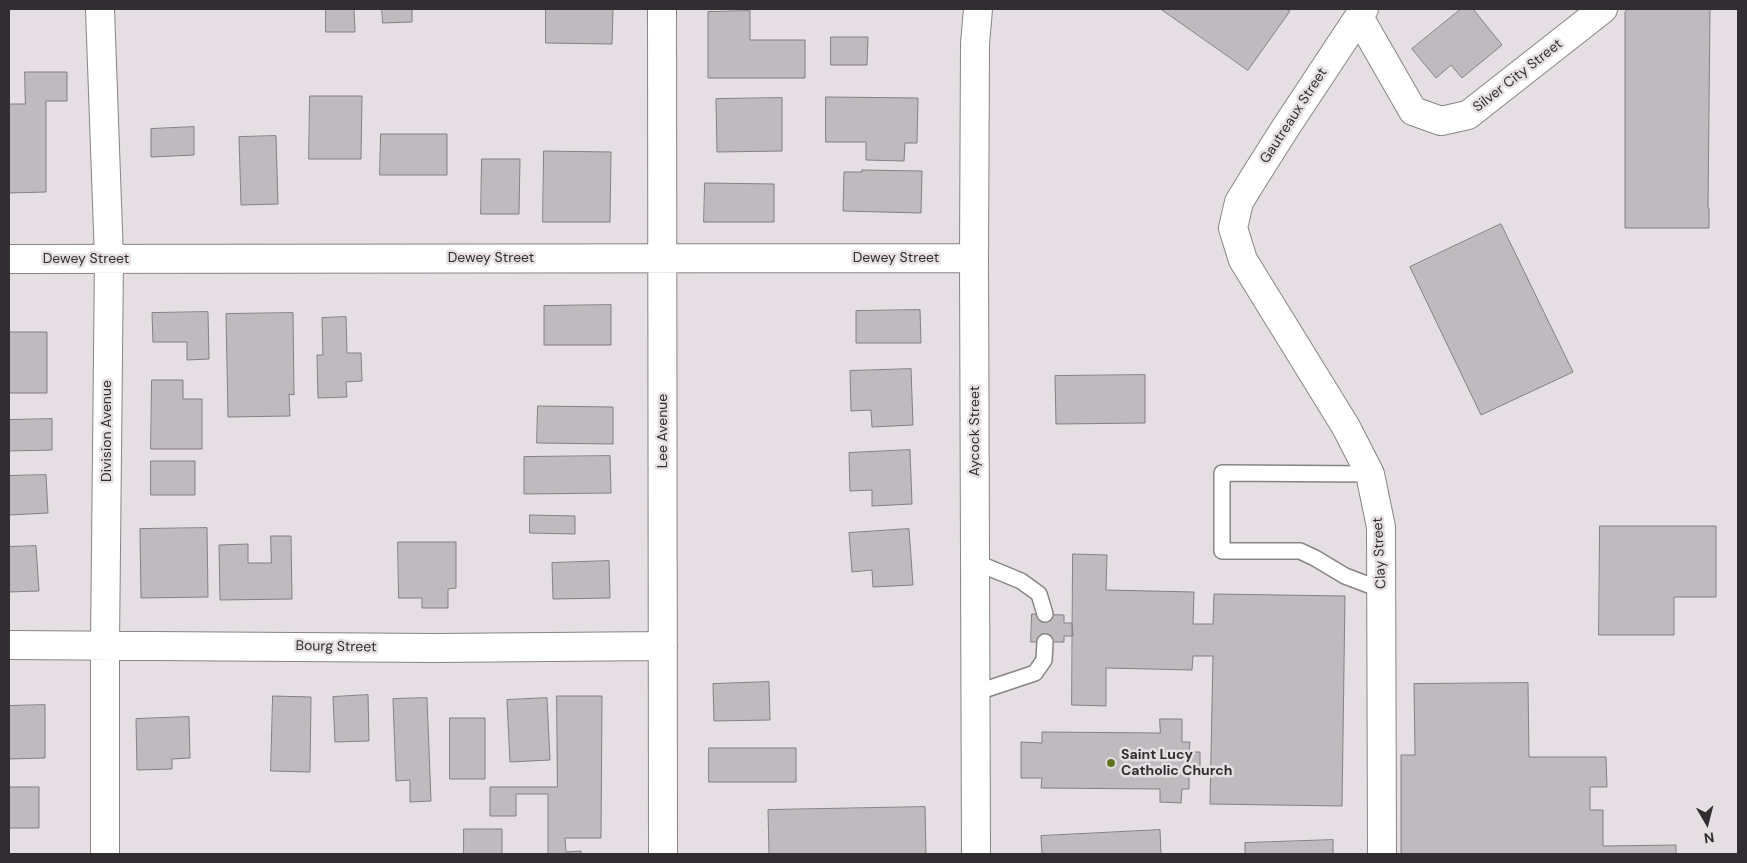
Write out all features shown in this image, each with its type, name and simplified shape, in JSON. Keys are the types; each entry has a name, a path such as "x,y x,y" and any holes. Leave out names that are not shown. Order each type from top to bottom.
{"street":[{"name":"Division Avenue","path":"100,9 108,259 105,854"},
{"name":"Lee Avenue","path":"662,9 663,854"},
{"name":"Aycock Street","path":"976,854 974,258 975,44 978,9"},
{"name":"Silver City Street","path":"1362,13 1413,111 1440,121 1468,115 1603,9"},
{"name":"Gautreaux Street","path":"1233,228 1240,202 1250,185 1362,13"},
{"name":"Clay Street","path":"1233,228 1243,260 1346,427 1370,474 1381,527 1382,854"},
{"name":"Dewey Street","path":"9,259 974,258"},
{"name":"Bourg Street","path":"9,645 436,648 663,646"}],"lane":[{"path":"1370,474 1222,474 1222,550 1300,551 1345,576 1382,590"},
{"path":"975,562 1021,581 1039,594 1045,614"},
{"path":"975,693 1035,673 1044,660 1045,642"}],"building":[{"path":"326,9 354,9 355,32 326,32"},
{"path":"382,9 412,9 412,22 383,23"},
{"path":"546,9 613,9 612,44 546,43"},
{"path":"1161,9 1286,9 1290,11 1248,70"},
{"path":"1461,9 1473,9 1502,45 1462,78 1451,65 1436,78 1412,49"},
{"path":"1629,9 1710,9 1709,228 1625,228 1625,12"},
{"path":"750,11 750,40 805,40 805,78 708,78 708,12"},
{"path":"831,37 868,37 867,65 831,65"},
{"path":"25,72 67,72 67,101 46,101 46,192 9,193 9,104 25,104"},
{"path":"310,96 362,96 361,159 309,159"},
{"path":"826,97 918,98 917,143 905,143 904,161 866,160 866,142 826,142"},
{"path":"782,98 782,151 717,152 716,99"},
{"path":"194,127 194,155 151,157 151,129"},
{"path":"381,134 447,134 447,175 380,175"},
{"path":"276,136 278,204 241,205 239,137"},
{"path":"544,151 611,152 610,222 543,222"},
{"path":"482,159 520,159 519,214 481,214"},
{"path":"862,170 922,171 921,213 843,211 844,172 862,172"},
{"path":"705,183 774,184 774,222 704,222"},
{"path":"1501,224 1573,372 1481,415 1410,267"},
{"path":"611,305 611,345 544,345 544,306"},
{"path":"920,310 921,343 856,343 856,311"},
{"path":"208,312 209,359 187,360 187,342 153,342 152,313"},
{"path":"293,313 294,395 289,394 290,416 228,417 226,314"},
{"path":"346,317 347,353 361,353 362,381 346,382 347,397 318,398 317,355 323,355 322,318"},
{"path":"9,332 47,332 47,393 9,393"},
{"path":"911,369 913,425 872,427 871,410 851,411 850,371"},
{"path":"1145,375 1145,423 1056,424 1055,376"},
{"path":"152,380 183,380 183,399 202,399 202,449 151,449"},
{"path":"538,406 613,407 613,444 537,443"},
{"path":"52,419 52,450 9,451 9,420"},
{"path":"910,450 912,504 872,506 872,490 850,491 849,453"},
{"path":"610,456 611,493 524,494 524,457"},
{"path":"151,461 195,461 195,495 151,495"},
{"path":"46,475 48,513 9,515 9,476"},
{"path":"530,515 575,516 575,534 530,533"},
{"path":"1600,526 1716,526 1716,597 1674,597 1674,635 1599,635"},
{"path":"207,528 208,597 141,598 140,529"},
{"path":"909,529 913,585 873,587 872,570 852,572 849,533"},
{"path":"271,536 291,536 292,599 220,600 219,545 248,544 248,563 271,563"},
{"path":"398,542 456,542 456,588 448,589 448,608 422,608 422,598 399,598"},
{"path":"36,546 39,591 9,592 9,547"},
{"path":"1073,554 1107,555 1106,590 1194,592 1193,624 1213,624 1214,594 1345,596 1342,806 1210,804 1213,656 1193,656 1192,670 1106,668 1106,706 1072,705"},
{"path":"609,561 610,598 553,599 552,563"},
{"path":"1032,614 1064,615 1064,623 1072,623 1073,636 1064,636 1064,642 1031,642"},
{"path":"769,682 770,720 714,721 713,684"},
{"path":"1528,683 1529,757 1606,757 1607,787 1590,787 1590,810 1603,810 1603,846 1676,845 1676,854 1401,854 1401,755 1415,755 1414,684"},
{"path":"368,695 369,741 335,742 333,697"},
{"path":"273,696 311,697 310,772 271,771"},
{"path":"557,696 602,696 601,838 565,838 566,852 581,851 581,854 548,854 548,794 516,794 516,816 490,816 490,787 557,787"},
{"path":"427,698 431,801 410,802 410,780 396,781 393,699"},
{"path":"547,698 550,760 510,762 507,700"},
{"path":"45,705 45,758 9,759 9,706"},
{"path":"189,717 190,758 172,759 172,769 137,770 136,719"},
{"path":"450,718 485,718 485,779 450,779"},
{"name":"Saint Lucy Catholic Church","path":"1160,719 1182,719 1182,742 1190,742 1189,752 1200,752 1200,775 1189,775 1189,789 1182,789 1181,803 1160,802 1160,789 1041,788 1042,778 1021,778 1021,742 1042,743 1042,732 1160,733"},
{"path":"709,748 796,748 796,782 709,782"},
{"path":"9,787 39,787 39,828 9,828"},
{"path":"925,807 926,854 769,854 768,810"},
{"path":"464,829 502,829 502,854 464,854"},
{"path":"1160,830 1161,854 1042,854 1041,836"},
{"path":"1333,840 1333,854 1245,854 1245,843"}],"place":[{"name":"Saint Lucy Catholic Church","path":"1111,763"}]}
